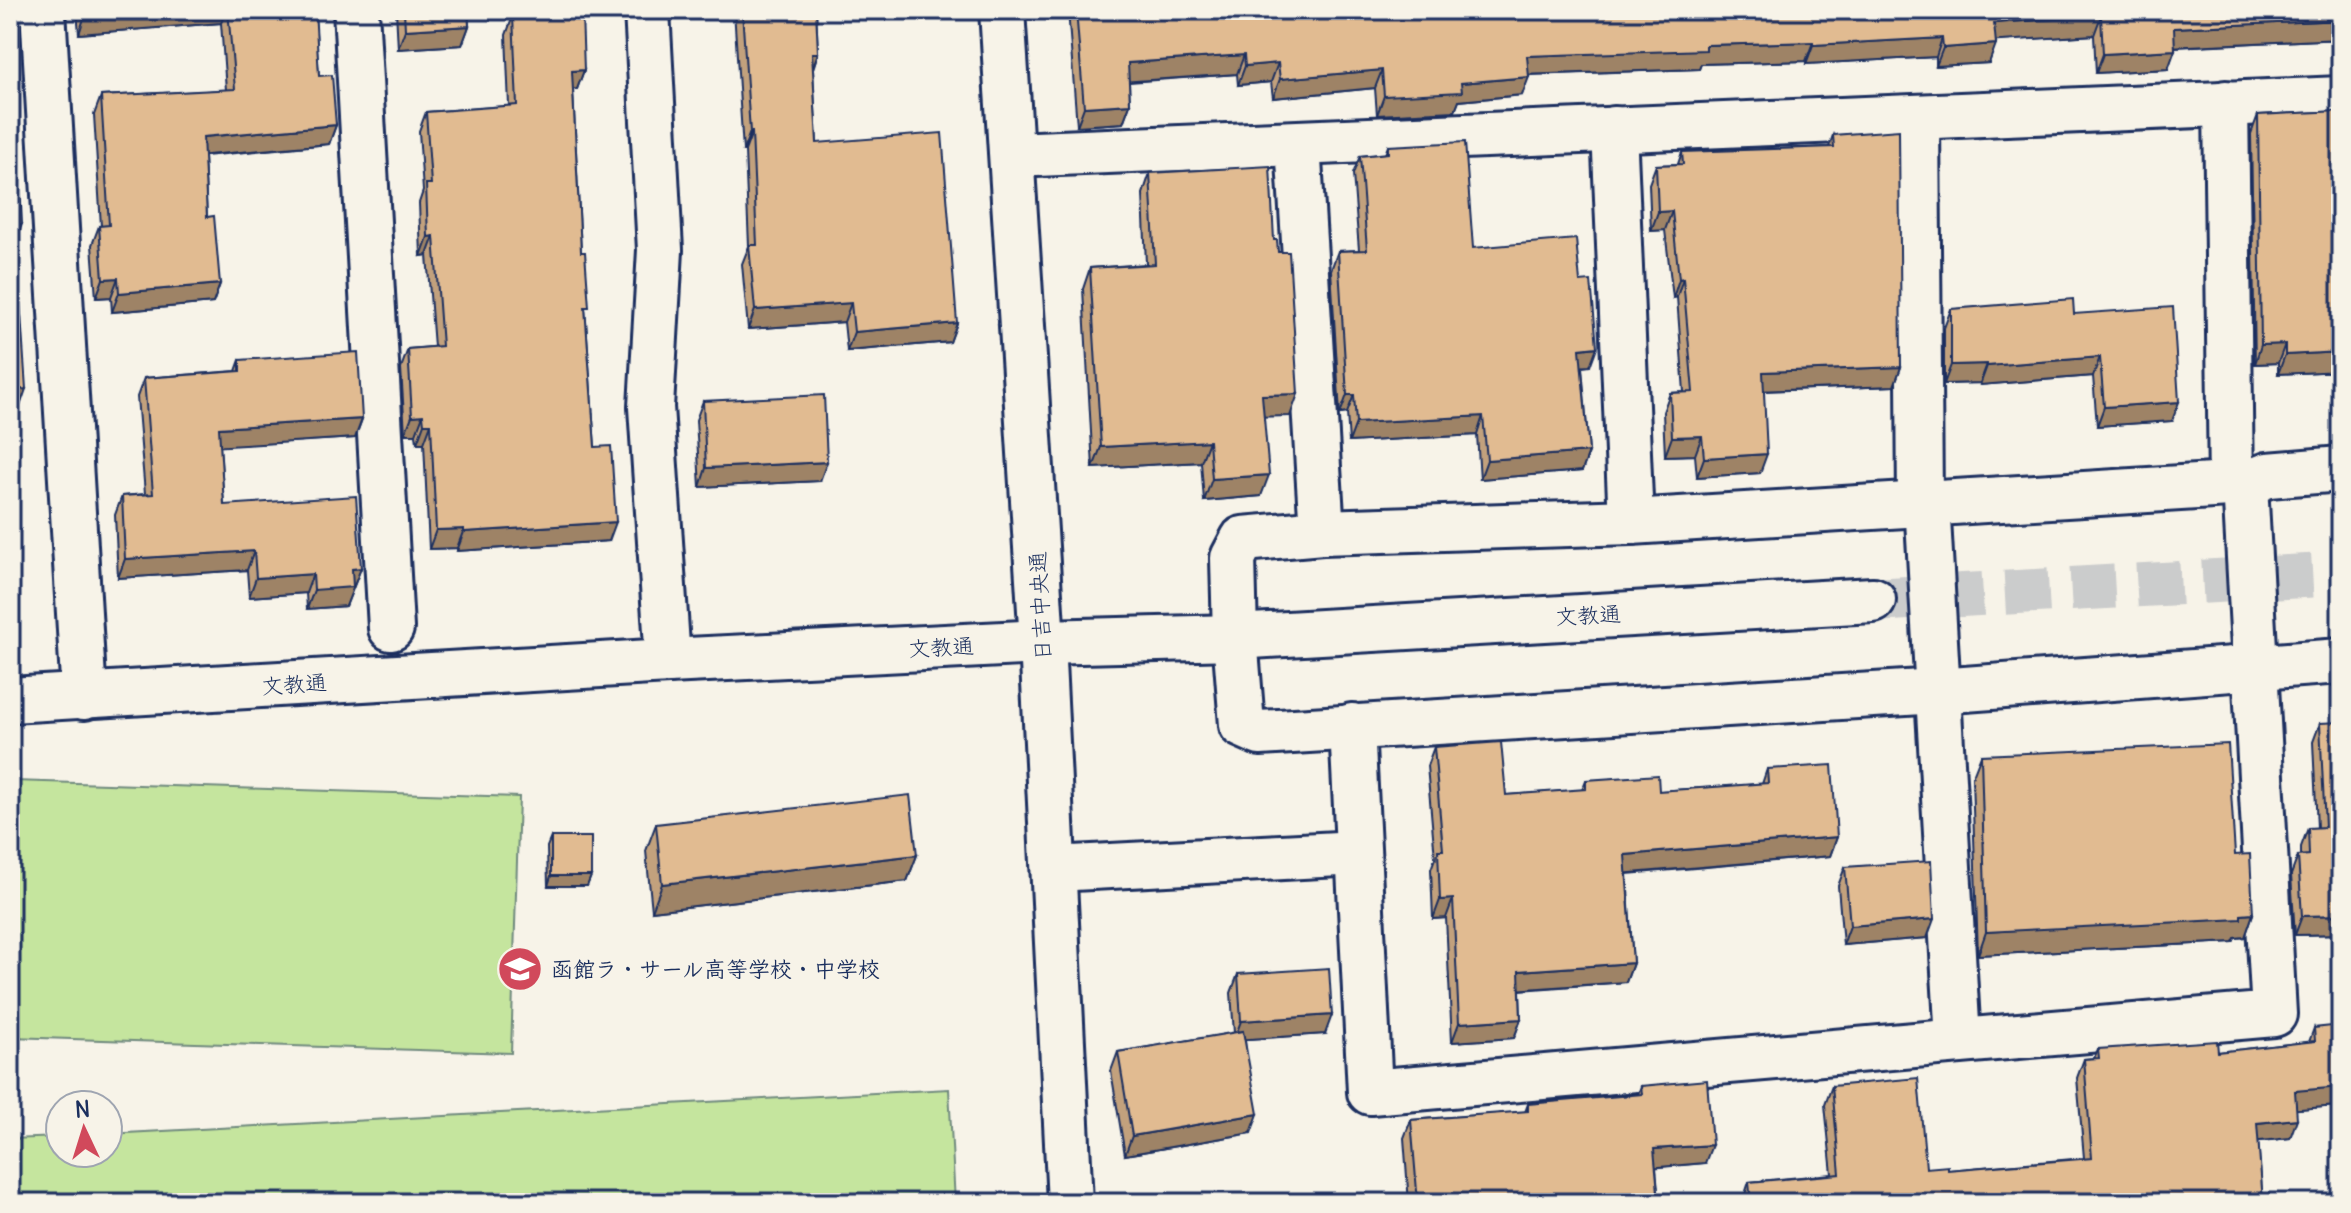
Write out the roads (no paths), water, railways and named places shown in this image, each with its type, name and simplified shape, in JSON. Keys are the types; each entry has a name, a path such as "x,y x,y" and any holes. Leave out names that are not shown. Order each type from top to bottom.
{"street":[{"path":"43,10 84,697"},
{"path":"356,10 391,628"},
{"path":"647,10 660,250 651,407 668,661"},
{"name":"日吉中央通","path":"1002,10 1042,642 1070,1203"},
{"path":"1012,155 2341,99"},
{"path":"1352,726 1370,1092 2274,1014 2254,667 2238,484 2226,103"},
{"path":"1917,117 1924,503 1958,1041"},
{"path":"1614,129 1631,522"},
{"path":"1298,144 1322,532"},
{"path":"2341,469 2278,474 2238,484 1631,522 1322,532 1243,539 1233,558 1242,725 1260,733 1938,691 2341,661"},
{"name":"文教通","path":"10,700 668,661 1042,642 1235,637 1873,600"},
{"path":"1054,869 1358,853"}],"tunnel":[{"path":"1873,600 2341,574"}],"place":[{"name":"函館ラ・サール高等学校・中学校","path":"520,969"}]}
